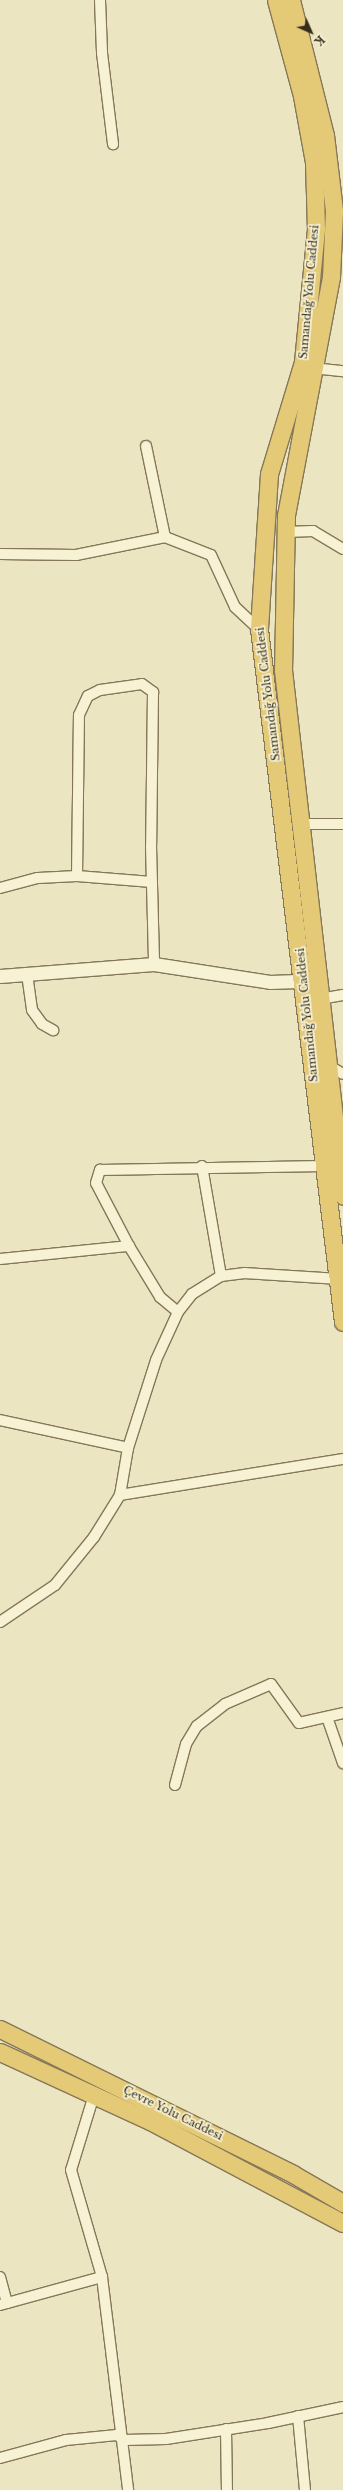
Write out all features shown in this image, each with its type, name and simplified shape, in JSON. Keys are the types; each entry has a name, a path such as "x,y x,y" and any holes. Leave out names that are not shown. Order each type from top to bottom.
{"highway":[{"name":"Samandağ Yolu Caddesi","path":"276,0 302,96 314,162 316,229 303,362 269,474 259,629 304,982 343,1322"},
{"name":"Samandağ Yolu Caddesi","path":"291,0 325,135 334,211 331,276 313,368 286,532 283,670 298,824 343,1196"},
{"name":"Çevre Yolu Caddesi","path":"0,2029 180,2116 343,2203"},
{"name":"Çevre Yolu Caddesi","path":"0,2052 150,2121 343,2223"}],"street":[{"path":"100,0 102,53 113,144"},
{"path":"313,368 343,371"},
{"path":"146,446 165,537"},
{"path":"286,532 313,531 343,549"},
{"path":"0,554 76,555 165,537 211,555 235,607 259,629"},
{"path":"77,876 79,715 88,696 100,690 142,684 153,692 152,882 154,964"},
{"path":"298,824 343,824"},
{"path":"0,888 38,878 77,876 152,882"},
{"path":"0,976 154,964 270,982 304,982"},
{"path":"27,974 32,1010 42,1024 53,1030"},
{"path":"320,999 343,995"},
{"path":"328,1065 343,1074"},
{"path":"202,1166 221,1276"},
{"path":"178,1312 160,1297 129,1246 96,1183 100,1170 202,1166 324,1166"},
{"path":"0,1259 129,1246"},
{"path":"0,1622 55,1585 94,1537 120,1495 128,1448 156,1360 178,1312 192,1294 221,1276 245,1273 338,1279"},
{"path":"0,1420 128,1448"},
{"path":"120,1495 343,1459"},
{"path":"175,1784 186,1744 197,1726 225,1704 271,1684 299,1723 343,1713"},
{"path":"327,1717 343,1763"},
{"path":"94,2095 71,2170 102,2277 124,2440 128,2490"},
{"path":"0,2277 4,2304 102,2277"},
{"path":"0,2458 38,2446 97,2435 117,2435 124,2440 166,2438 226,2429 343,2407"},
{"path":"298,2416 305,2490"},
{"path":"226,2429 227,2490"}]}
